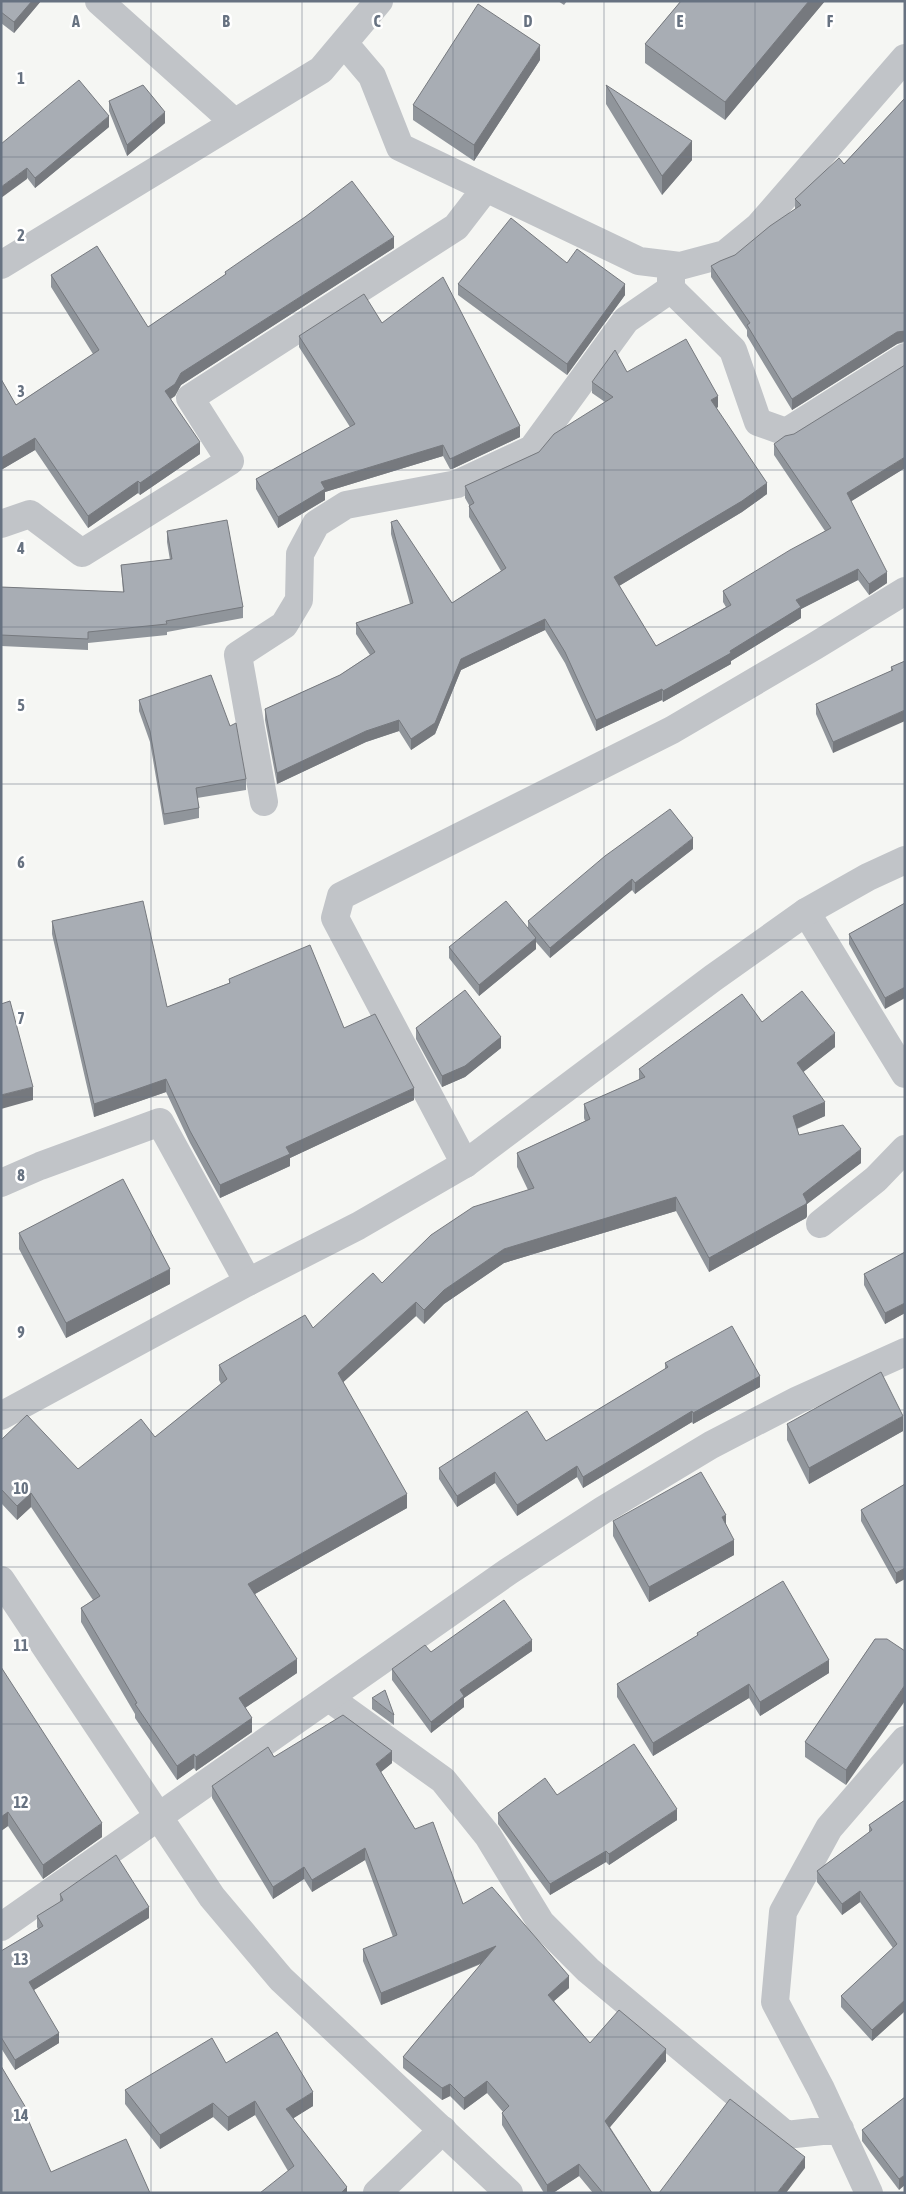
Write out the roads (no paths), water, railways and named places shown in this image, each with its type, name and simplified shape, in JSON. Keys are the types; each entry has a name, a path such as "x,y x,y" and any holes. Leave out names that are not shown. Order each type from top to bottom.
{"street":[{"path":"99,1 234,122"},
{"path":"1,265 321,70 379,1"},
{"path":"344,43 372,76 400,147 671,277 733,350 758,422 786,432 905,357"},
{"path":"264,802 238,655 284,625 299,600 300,554 316,524 346,505 456,484 532,449 626,320 680,266 725,254 759,226 905,58"},
{"path":"1,524 30,514 82,554 230,461 190,398 456,227 486,188"},
{"path":"464,1164 335,918 341,896 672,730 905,591"},
{"path":"1,1416 248,1282 358,1226 464,1164 713,978 806,912 868,877 905,860"},
{"path":"806,912 905,1074"},
{"path":"1,1183 40,1166 160,1122 248,1282"},
{"path":"820,1224 876,1179 905,1149"},
{"path":"1,1927 509,1571 603,1510 710,1445 798,1400 905,1352"},
{"path":"1,1580 212,1897 281,1979 509,2193"},
{"path":"329,1698 443,1780 488,1836 541,1923 588,1970 786,2135 840,2129"},
{"path":"869,2193 821,2089 775,2002 783,1912 829,1828 905,1740"},
{"path":"377,2193 443,2130"}]}
